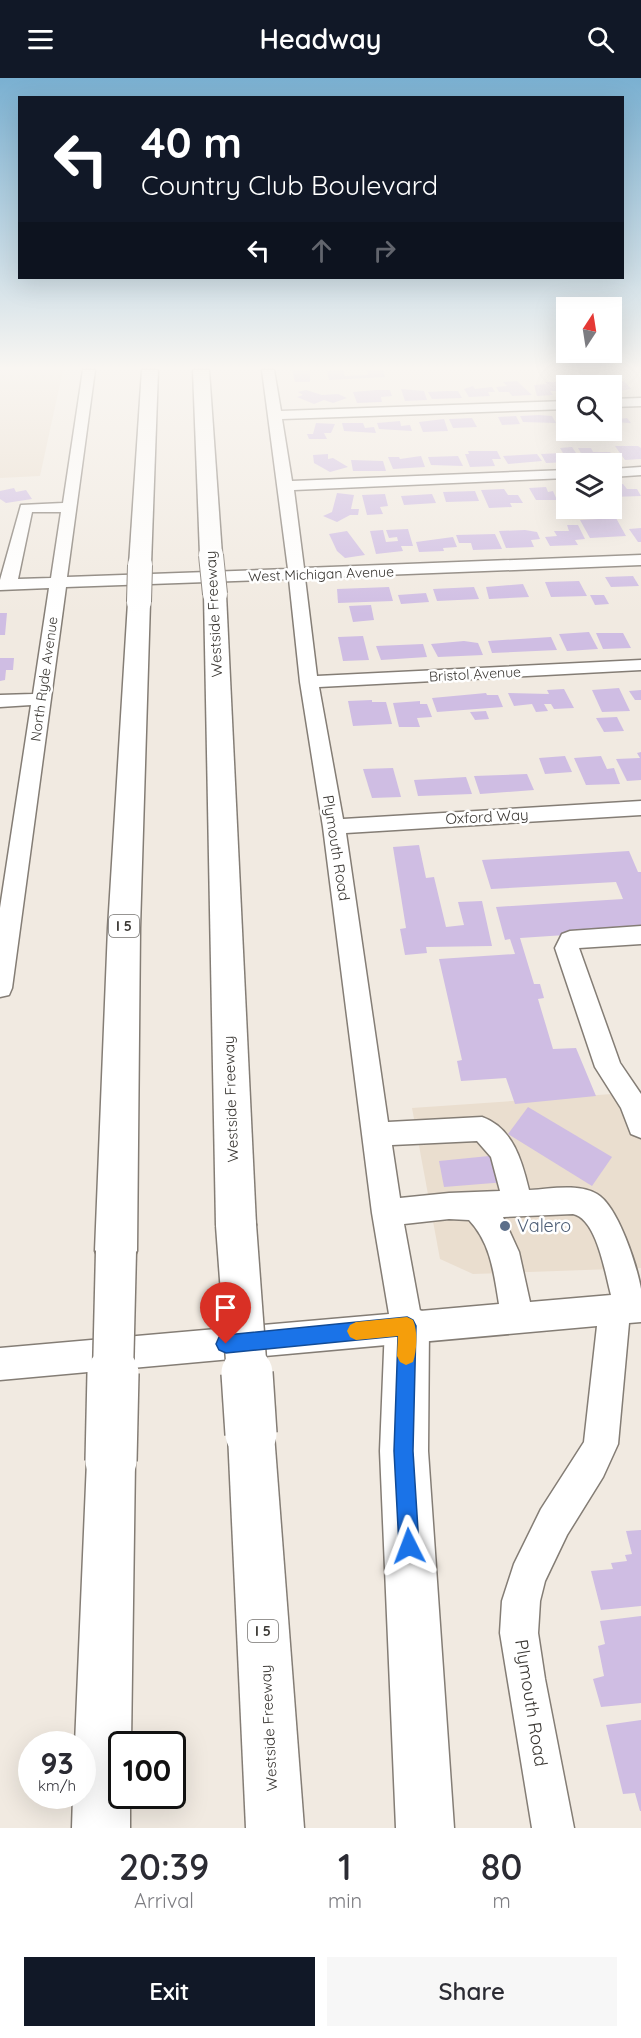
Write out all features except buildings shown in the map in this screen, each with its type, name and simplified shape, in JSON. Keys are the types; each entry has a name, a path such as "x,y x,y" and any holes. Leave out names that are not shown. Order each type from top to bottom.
{"highway":[{"name":"I 5","path":"101,1828 124,928 146,452"},
{"name":"Westside Freeway","path":"205,452 215,594 236,1225 275,1828"},
{"path":"407,1326 404,1451 425,1828"}],"street":[{"name":"North Ryde Avenue","path":"0,988 5,916 42,699 77,452"},
{"name":"Plymouth Road","path":"281,452 309,682 334,827 387,1213 407,1326"},
{"path":"622,472 641,471"},
{"path":"286,486 556,474"},
{"path":"4,585 26,508 69,507"},
{"name":"West Michigan Avenue","path":"4,585 58,585 641,560"},
{"name":"Bristol Avenue","path":"309,682 641,665"},
{"path":"0,701 42,699"},
{"name":"Oxford Way","path":"334,827 641,808"},
{"path":"638,1111 608,1067 567,948 570,939 641,935"},
{"path":"376,1134 482,1129 494,1136 504,1149 517,1203"},
{"path":"0,1364 629,1308 604,1220 588,1204 573,1201 517,1203 387,1213"},
{"path":"467,1206 487,1216 499,1236 517,1317"},
{"name":"Plymouth Road","path":"553,1828 525,1679 519,1634 521,1601 527,1577 554,1522 591,1465 601,1444 629,1308"}],"shaded area":[{"path":"0,452 45,452 40,476 0,478"},
{"path":"641,1092 641,1268 473,1274 440,1259 412,1108"}],"slow traffic":[{"path":"356,1331 407,1326 406,1356"}],"place":[{"name":"Valero","path":"505,1226"}],"route":[{"path":"226,1344 407,1326 404,1451 409,1546"}]}
